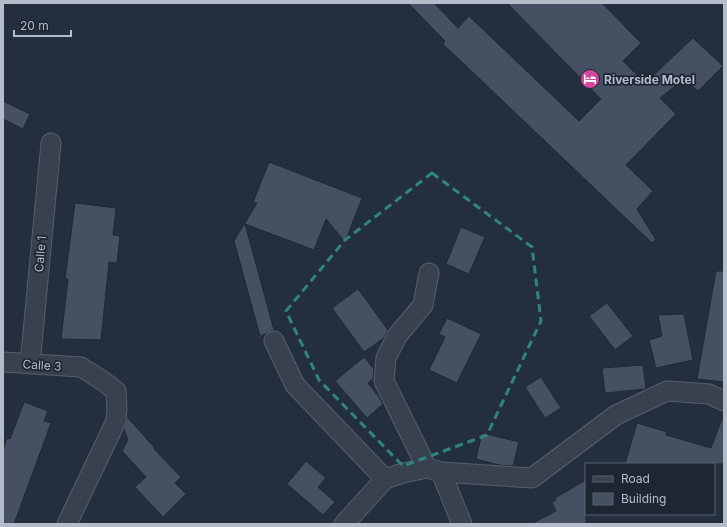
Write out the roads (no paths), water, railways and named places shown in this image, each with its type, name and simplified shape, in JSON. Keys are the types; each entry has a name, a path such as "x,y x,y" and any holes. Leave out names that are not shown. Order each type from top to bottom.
{"street":[{"name":"Calle 1","path":"30,364 51,143"},
{"path":"429,272 423,305 397,336 386,358 384,381 434,470 462,524"},
{"path":"274,341 296,385 385,480"},
{"name":"Calle 3","path":"3,362 81,367 116,391 116,421 67,524"},
{"path":"344,524 385,480 403,473 434,470 532,478 616,415 667,391 709,394 724,401"}],"place":[{"name":"Riverside Motel","path":"590,79"}]}
